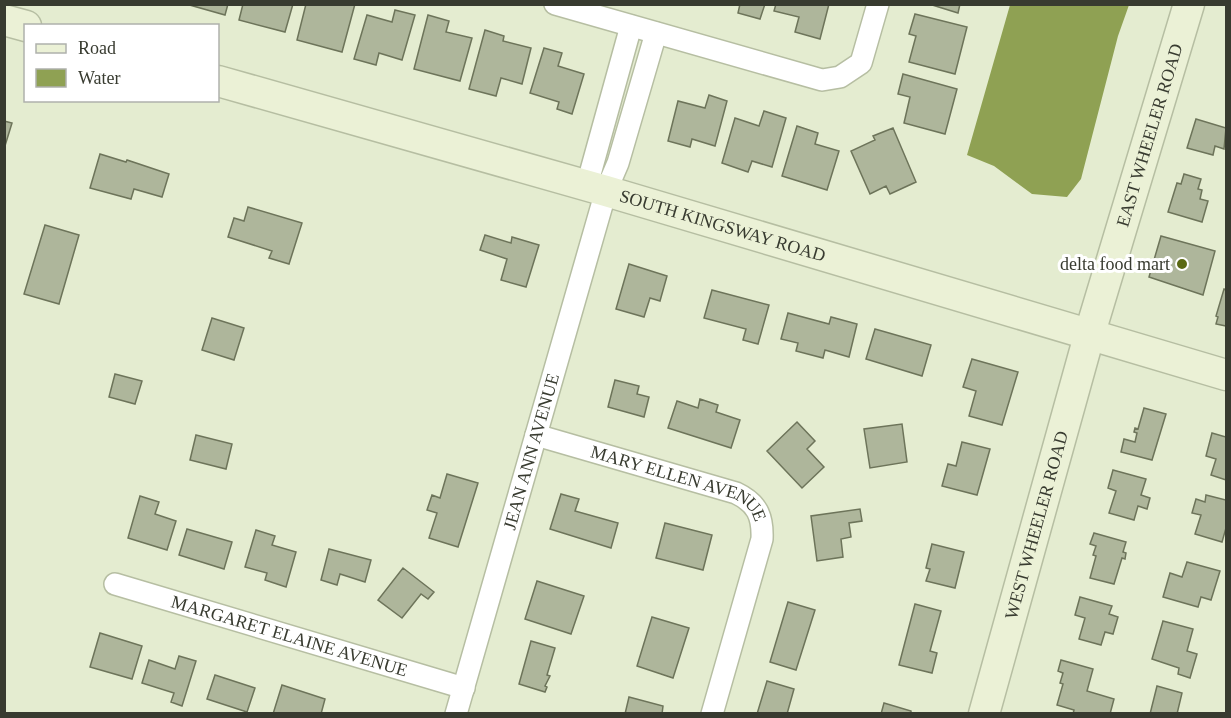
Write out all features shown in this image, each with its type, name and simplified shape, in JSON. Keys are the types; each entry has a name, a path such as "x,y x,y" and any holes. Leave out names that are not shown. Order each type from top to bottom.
{"street":[{"path":"555,4 822,80 840,77 861,63 878,4"},
{"name":"EAST WHEELER ROAD","path":"1089,336 1189,4"},
{"path":"4,20 24,25"},
{"path":"597,188 631,26"},
{"path":"597,188 618,163 656,33"},
{"name":"SOUTH KINGSWAY ROAD","path":"219,81 597,188 1089,336 1227,375"},
{"name":"JEAN ANN AVENUE","path":"456,714 536,435 597,188"},
{"name":"WEST WHEELER ROAD","path":"984,714 1089,336"},
{"name":"MARY ELLEN AVENUE","path":"536,435 736,493 748,499 757,510 763,523 762,539 712,714"},
{"name":"MARGARET ELAINE AVENUE","path":"115,584 464,688"}],"water":[{"path":"1010,5 1129,5 1118,36 1081,179 1067,197 1032,194 994,166 967,155"}],"building":[{"path":"186,4 228,4 225,15"},
{"path":"243,4 293,4 285,32 239,20"},
{"path":"306,4 355,4 342,52 297,40"},
{"path":"740,4 765,4 760,19 738,13"},
{"path":"776,4 829,4 820,39 795,32 799,17 774,11"},
{"path":"929,4 960,4 958,13"},
{"path":"395,10 415,15 402,60 379,53 376,65 354,59 367,15 392,22"},
{"path":"915,14 967,27 955,74 909,62 916,36 909,34"},
{"path":"428,15 449,21 446,32 472,38 460,81 414,69"},
{"path":"485,30 504,36 503,41 531,48 522,84 501,78 496,96 469,89"},
{"path":"544,48 562,53 558,66 584,74 572,114 557,109 559,102 530,93"},
{"path":"903,74 957,89 945,134 904,123 910,97 898,94"},
{"path":"709,95 727,101 715,146 692,139 690,147 668,141 678,101 705,108"},
{"path":"764,111 786,118 772,167 752,161 748,172 722,163 735,118 759,126"},
{"path":"1196,119 1226,128 1224,149 1215,146 1213,155 1187,148"},
{"path":"4,121 12,123 4,149"},
{"path":"797,126 818,133 815,144 839,151 827,190 782,176"},
{"path":"893,128 916,182 890,194 886,186 870,194 851,151 875,140 873,136"},
{"path":"100,154 169,174 162,197 134,189 131,199 90,188"},
{"path":"1184,174 1201,179 1198,189 1202,190 1200,199 1208,201 1202,222 1168,212 1177,183 1181,184"},
{"path":"248,207 302,223 289,264 269,258 272,251 228,237 234,218 244,221"},
{"path":"45,225 79,235 59,304 24,294"},
{"path":"485,235 511,243 512,237 539,245 526,287 501,280 507,259 480,250"},
{"name":"delta food mart","path":"1161,236 1215,251 1203,295 1149,277"},
{"path":"629,264 667,276 660,301 650,298 644,317 616,309"},
{"path":"1224,289 1226,290 1226,326 1216,324"},
{"path":"712,290 769,305 758,344 743,340 746,329 704,318"},
{"path":"788,313 829,324 831,317 857,324 849,357 825,350 823,358 796,351 798,343 781,339"},
{"path":"212,318 244,328 234,360 202,350"},
{"path":"875,329 931,345 922,376 866,359"},
{"path":"972,359 1018,372 1002,425 969,416 976,391 963,387"},
{"path":"115,374 142,381 135,404 109,397"},
{"path":"615,380 639,386 637,394 649,397 644,417 608,407"},
{"path":"700,399 718,405 716,412 740,420 731,448 668,428 677,401 698,408"},
{"path":"1144,408 1166,414 1152,460 1121,452 1124,439 1135,442 1137,433 1134,432 1135,428 1138,429"},
{"path":"797,422 815,441 807,449 824,467 802,488 767,451"},
{"path":"902,424 907,462 870,468 864,429"},
{"path":"1212,433 1226,437 1226,480 1211,475 1216,459 1206,456"},
{"path":"196,435 232,444 226,469 190,460"},
{"path":"962,442 990,449 977,495 942,486 948,464 956,466"},
{"path":"1113,470 1146,479 1141,495 1150,498 1147,509 1138,506 1134,520 1109,513 1116,491 1108,488"},
{"path":"447,474 478,483 458,547 429,538 437,513 427,510 432,495 440,498"},
{"path":"561,494 579,499 575,511 618,523 611,548 550,529"},
{"path":"1206,495 1226,500 1226,528 1222,542 1195,534 1201,515 1192,513 1196,499 1205,502"},
{"path":"140,496 159,502 155,514 176,521 167,550 128,538"},
{"path":"860,509 862,521 849,523 851,537 841,539 843,557 817,561 811,516"},
{"path":"665,523 712,535 703,570 656,558"},
{"path":"187,529 232,542 224,569 179,555"},
{"path":"256,530 275,536 272,545 296,552 286,587 265,580 267,573 245,567"},
{"path":"1094,533 1126,542 1123,552 1126,553 1125,559 1122,558 1114,584 1090,578 1096,556 1093,555 1096,546 1090,544"},
{"path":"932,544 964,552 955,588 926,581 930,569 926,568"},
{"path":"329,549 371,560 365,582 340,574 337,585 321,580"},
{"path":"1187,562 1220,571 1211,600 1201,597 1198,607 1163,597 1170,573 1182,577"},
{"path":"403,568 434,592 428,599 421,594 402,618 378,600"},
{"path":"537,581 584,596 571,634 525,619"},
{"path":"1080,597 1112,606 1109,614 1118,617 1113,634 1105,632 1101,645 1079,639 1085,618 1075,615"},
{"path":"788,602 815,610 796,670 770,662"},
{"path":"915,604 941,611 930,651 937,653 932,673 899,665"},
{"path":"652,617 689,628 673,678 637,666"},
{"path":"1163,621 1193,629 1187,651 1197,654 1190,678 1178,674 1179,668 1152,659"},
{"path":"100,633 142,646 132,679 90,667"},
{"path":"531,641 555,648 547,675 550,676 545,692 519,684"},
{"path":"179,656 196,661 182,706 171,702 174,693 142,683 149,660 175,669"},
{"path":"1061,660 1093,669 1087,691 1114,699 1110,714 1073,714 1074,710 1057,705 1063,684 1060,683 1063,673 1058,671"},
{"path":"215,675 255,688 247,712 207,699"},
{"path":"767,681 794,689 787,714 757,714"},
{"path":"282,685 325,699 321,714 273,714"},
{"path":"1157,686 1182,693 1177,714 1150,714"},
{"path":"629,697 663,706 662,714 625,714"},
{"path":"884,703 911,711 911,714 881,714"}],"place":[{"name":"delta food mart","path":"1182,264"}]}
